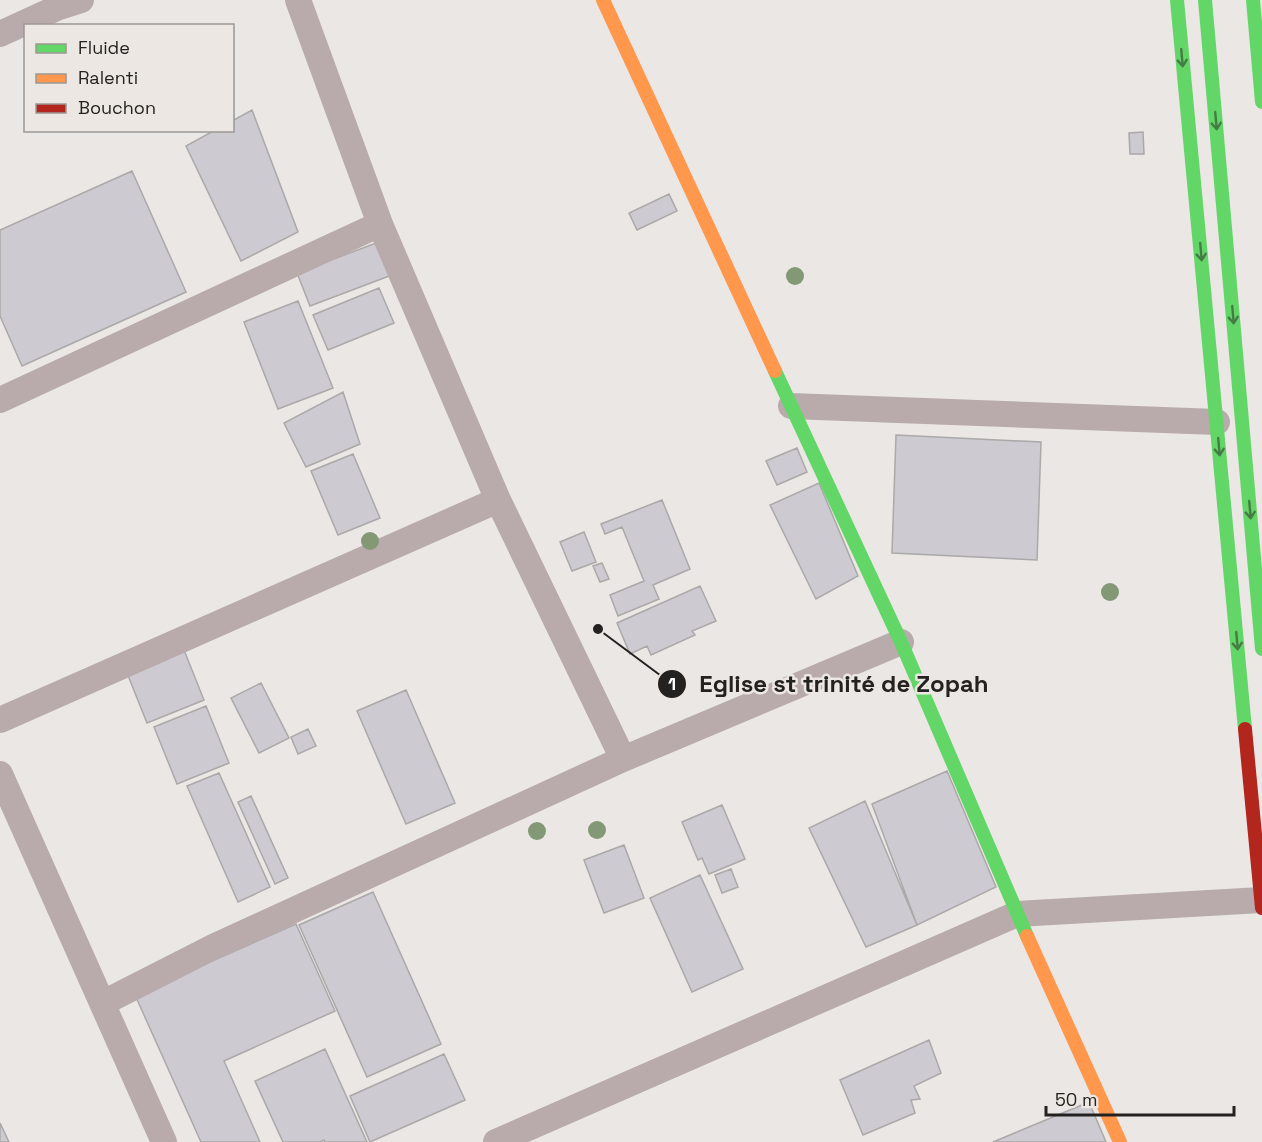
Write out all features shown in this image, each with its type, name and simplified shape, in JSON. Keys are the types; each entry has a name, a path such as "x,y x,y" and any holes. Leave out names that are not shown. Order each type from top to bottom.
{"street":[{"path":"0,34 59,7 81,0"},
{"path":"298,0 380,224 498,500 623,759"},
{"path":"603,0 901,642 1017,914 1120,1142"},
{"path":"1177,0 1262,908"},
{"path":"1205,0 1262,649"},
{"path":"1253,0 1262,102"},
{"path":"0,400 380,224"},
{"path":"791,406 1216,423"},
{"path":"0,720 498,500"},
{"path":"103,1003 213,947 623,759 901,642"},
{"path":"0,774 164,1142"},
{"path":"496,1142 1017,914 1261,900"}],"building":[{"path":"252,110 298,232 241,261 186,146 211,132 234,132 234,120"},
{"path":"1143,132 1144,154 1130,154 1129,133"},
{"path":"132,171 186,292 22,366 0,316 0,230"},
{"path":"669,194 677,211 637,230 629,213"},
{"path":"384,240 397,273 310,306 297,273"},
{"path":"379,288 394,323 328,350 313,315"},
{"path":"298,301 333,388 278,409 244,322"},
{"path":"343,392 360,444 306,467 284,423"},
{"path":"896,435 1041,442 1037,560 892,553"},
{"path":"797,448 807,472 777,485 766,461"},
{"path":"353,454 380,518 338,535 311,471"},
{"path":"819,483 858,576 816,599 770,505"},
{"path":"662,500 690,569 653,585 659,599 618,616 610,595 644,581 622,527 605,534 601,524"},
{"path":"584,532 596,562 572,571 560,542"},
{"path":"602,563 609,579 600,582 593,566"},
{"path":"700,586 716,621 692,631 695,635 651,655 647,646 630,654 617,623"},
{"path":"184,650 204,700 147,723 127,673"},
{"path":"261,683 289,738 259,753 231,698"},
{"path":"406,690 455,803 406,824 357,711"},
{"path":"206,706 229,763 177,784 154,727"},
{"path":"308,729 316,746 298,754 291,737"},
{"path":"947,771 996,887 917,925 872,804"},
{"path":"219,773 270,887 238,902 187,786"},
{"path":"251,796 288,878 275,884 238,802"},
{"path":"865,801 917,925 866,947 809,828"},
{"path":"722,805 745,859 709,874 702,858 698,860 682,822"},
{"path":"624,845 644,898 604,913 584,860"},
{"path":"731,869 738,887 722,893 715,875"},
{"path":"700,875 743,969 692,992 650,898"},
{"path":"373,892 441,1044 367,1077 299,925"},
{"path":"296,924 335,1011 224,1061 260,1142 201,1142 135,995"},
{"path":"929,1040 941,1073 914,1086 920,1099 911,1100 915,1113 863,1135 840,1080"},
{"path":"325,1049 367,1142 325,1142 324,1140 320,1142 283,1142 255,1081"},
{"path":"444,1054 465,1100 370,1142 350,1096"},
{"path":"1089,1102 1106,1142 993,1142"},
{"path":"0,1123 9,1142 0,1142"}],"traffic: fast":[{"path":"1177,0 1245,729"},
{"path":"1205,0 1262,649"},
{"path":"1253,0 1262,102"},
{"path":"775,371 901,642 1027,936"}],"traffic: slow":[{"path":"603,0 775,371"},
{"path":"1027,936 1120,1142"}],"traffic: jam":[{"path":"1245,729 1262,908"}],"place":[{"name":"Eglise st trinité de Zopah","path":"598,629"}]}
